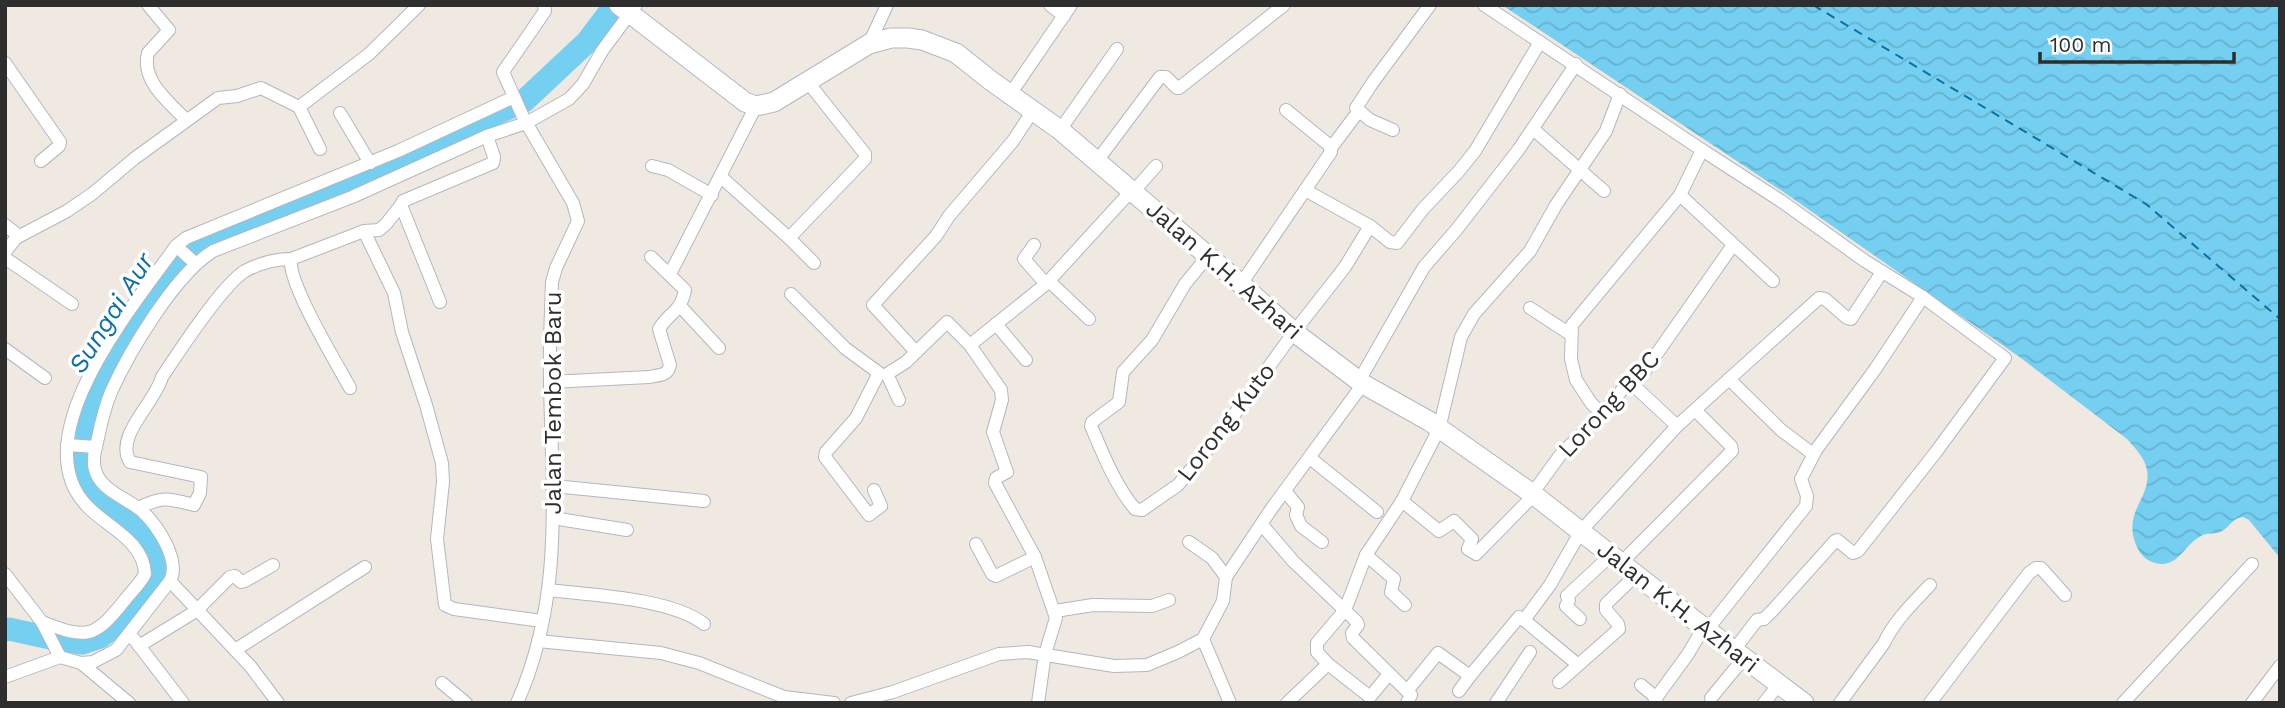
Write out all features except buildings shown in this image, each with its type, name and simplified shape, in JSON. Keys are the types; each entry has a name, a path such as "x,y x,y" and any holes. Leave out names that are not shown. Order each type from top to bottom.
{"street":[{"path":"148,5 169,30 148,53 149,76 156,88 185,119"},
{"path":"299,107 369,54 419,5"},
{"path":"525,121 503,69 545,11 544,5"},
{"path":"869,44 887,5"},
{"path":"1011,93 1067,11 1050,5"},
{"path":"1097,161 1160,76 1166,77 1179,88 1284,5"},
{"path":"1241,284 1358,112 1358,104 1430,5"},
{"path":"1485,5 1923,297 2005,358 1858,551 1853,553 1839,541 1835,541 1773,610 1764,619 1756,620 1739,654 1711,698"},
{"path":"44,625 75,634 88,633 101,627 145,574 142,558 130,542 88,507 73,487 67,467 69,445 77,405 108,341 184,254 214,251 352,197 569,99 628,9 727,89 745,102 756,106 670,274"},
{"name":"Jalan K.H. Azhari","path":"756,106 774,102 869,44 891,38 922,40 956,53 1097,161 1294,332 1361,383 1439,429 1533,494 1804,703"},
{"path":"1305,190 1370,226 1394,243 1401,239 1423,209 1460,171 1475,151 1539,42"},
{"path":"1059,130 1117,49"},
{"path":"5,64 60,142 41,161"},
{"path":"850,703 906,688 999,654 1028,652 1114,666 1147,664 1203,639 1223,601 1226,577 1361,383 1423,267 1457,229 1533,129 1576,64"},
{"path":"789,238 865,159 865,155 807,81"},
{"path":"5,252 19,236 67,211 92,194 185,119 218,98 237,96 261,88 299,107 320,149"},
{"path":"1566,206 1606,131 1620,93"},
{"path":"81,663 102,659 116,650 170,581 174,570 170,554 149,519 102,483 97,475 93,447 110,393 165,302 184,254 186,238 370,163 514,98"},
{"path":"1286,110 1331,148"},
{"path":"916,352 873,305 936,236 949,216 1013,141 1032,112"},
{"path":"1358,112 1393,130"},
{"path":"340,113 370,163"},
{"name":"Jalan Tembok Baru","path":"517,703 530,672 538,641 553,559 553,518 558,486 552,282 578,221 573,203 525,121"},
{"path":"1533,129 1604,191"},
{"path":"138,508 155,499 167,498 194,505 200,493 201,477 130,462 127,457 127,442 131,428 159,390 162,377 220,296 243,272 273,259 291,259 363,231 379,229 386,225 403,201 493,163 494,157 487,136"},
{"path":"1389,674 1370,696 1328,664 1317,652 1317,643 1345,610 1366,555 1402,501 1439,429 1461,337 1474,314 1530,251 1583,173 1612,137"},
{"path":"1602,414 1576,380 1571,359 1572,325 1680,195 1702,150"},
{"path":"652,166 668,170 712,195"},
{"path":"970,345 1047,282 1156,166"},
{"path":"720,176 814,263"},
{"path":"1680,195 1773,281"},
{"path":"401,205 440,302"},
{"path":"5,225 19,236"},
{"path":"1294,332 1345,267 1370,226"},
{"path":"363,231 394,293 402,332 442,463 443,482 437,539 445,605 454,610 542,621"},
{"path":"1034,245 1024,258 1026,263 1089,319"},
{"name":"Lorong BBC","path":"1402,501 1439,531 1454,521 1472,539 1468,549 1476,554 1533,494 1561,454 1644,372 1733,246"},
{"name":"Lorong Kuto","path":"1208,256 1185,284 1152,340 1124,372 1119,402 1092,422 1091,426 1118,486 1135,509 1142,509 1178,485 1218,437 1294,332"},
{"path":"554,382 666,374 670,365 659,329 664,320 681,307 685,290 651,257"},
{"path":"5,258 72,304"},
{"path":"291,259 290,266 304,302 350,388"},
{"path":"1524,620 1586,535 1677,426 1819,298 1825,299 1851,319 1882,272"},
{"path":"790,294 845,348 883,374 899,400"},
{"path":"1641,685 1656,700 1706,629 1806,506 1807,496 1801,479 1813,454 1877,368 1923,297"},
{"path":"681,307 719,348"},
{"path":"1530,309 1570,334"},
{"path":"874,490 881,506 869,515 825,454 856,418 883,374 916,352 947,322 970,345 1002,395 993,432 1007,472 996,478 995,483 1035,557 1055,611 1055,626 1038,703"},
{"path":"996,324 1027,360"},
{"path":"5,349 45,377"},
{"path":"1729,379 1782,430 1813,454"},
{"path":"1631,383 1677,426"},
{"path":"1580,619 1566,606 1569,600 1567,596 1623,564 1732,451 1731,446 1695,410"},
{"path":"69,445 93,447"},
{"path":"1310,458 1377,512"},
{"path":"558,486 704,501"},
{"path":"1285,491 1298,507 1296,515 1301,526 1322,542"},
{"path":"553,518 627,530"},
{"path":"1262,526 1293,561 1357,622 1358,625 1352,633 1353,638 1389,674 1407,697 1438,653 1470,676"},
{"path":"1189,542 1212,558 1226,577"},
{"path":"976,544 992,574 996,576 1035,557"},
{"path":"1366,555 1394,579 1391,592 1405,605"},
{"path":"1559,682 1619,629 1606,610 1606,604 1623,564"},
{"path":"2123,703 2252,564"},
{"path":"139,646 196,611 233,576 241,582 245,581 273,565"},
{"path":"234,650 365,567"},
{"path":"1930,703 2029,573 2041,568 2065,595"},
{"path":"5,574 44,625 58,654 81,663 129,703"},
{"path":"170,581 263,681 278,703"},
{"path":"1840,703 1884,643 1888,632 1930,585"},
{"path":"548,590 674,609 704,624"},
{"path":"1055,611 1093,605 1152,606 1169,600"},
{"path":"1459,691 1519,617 1577,664"},
{"path":"130,634 183,703"},
{"path":"1203,639 1230,703"},
{"path":"538,641 661,653 699,663 785,697 834,703"},
{"path":"1496,703 1530,652"},
{"path":"5,677 58,654"},
{"path":"1287,703 1328,664"},
{"path":"2252,703 2280,666"},
{"path":"442,683 466,703"},
{"path":"1764,703 1779,684"}],"water":[{"path":"1502,5 2280,5 2280,558 2249,520 2243,517 2236,519 2222,531 2201,536 2168,563 2161,564 2147,559 2137,547 2133,524 2145,489 2147,470 2142,457 2127,439 2021,358 1785,193"}],"waterway":[{"name":"Sungai Aur","path":"5,630 82,643 100,637 116,625 155,571 154,548 133,522 112,508 87,481 79,460 92,393 116,350 167,273 187,249 287,209 524,101 587,42 615,5"}],"ferry route":[{"path":"1813,5 2146,204 2280,319"}]}
